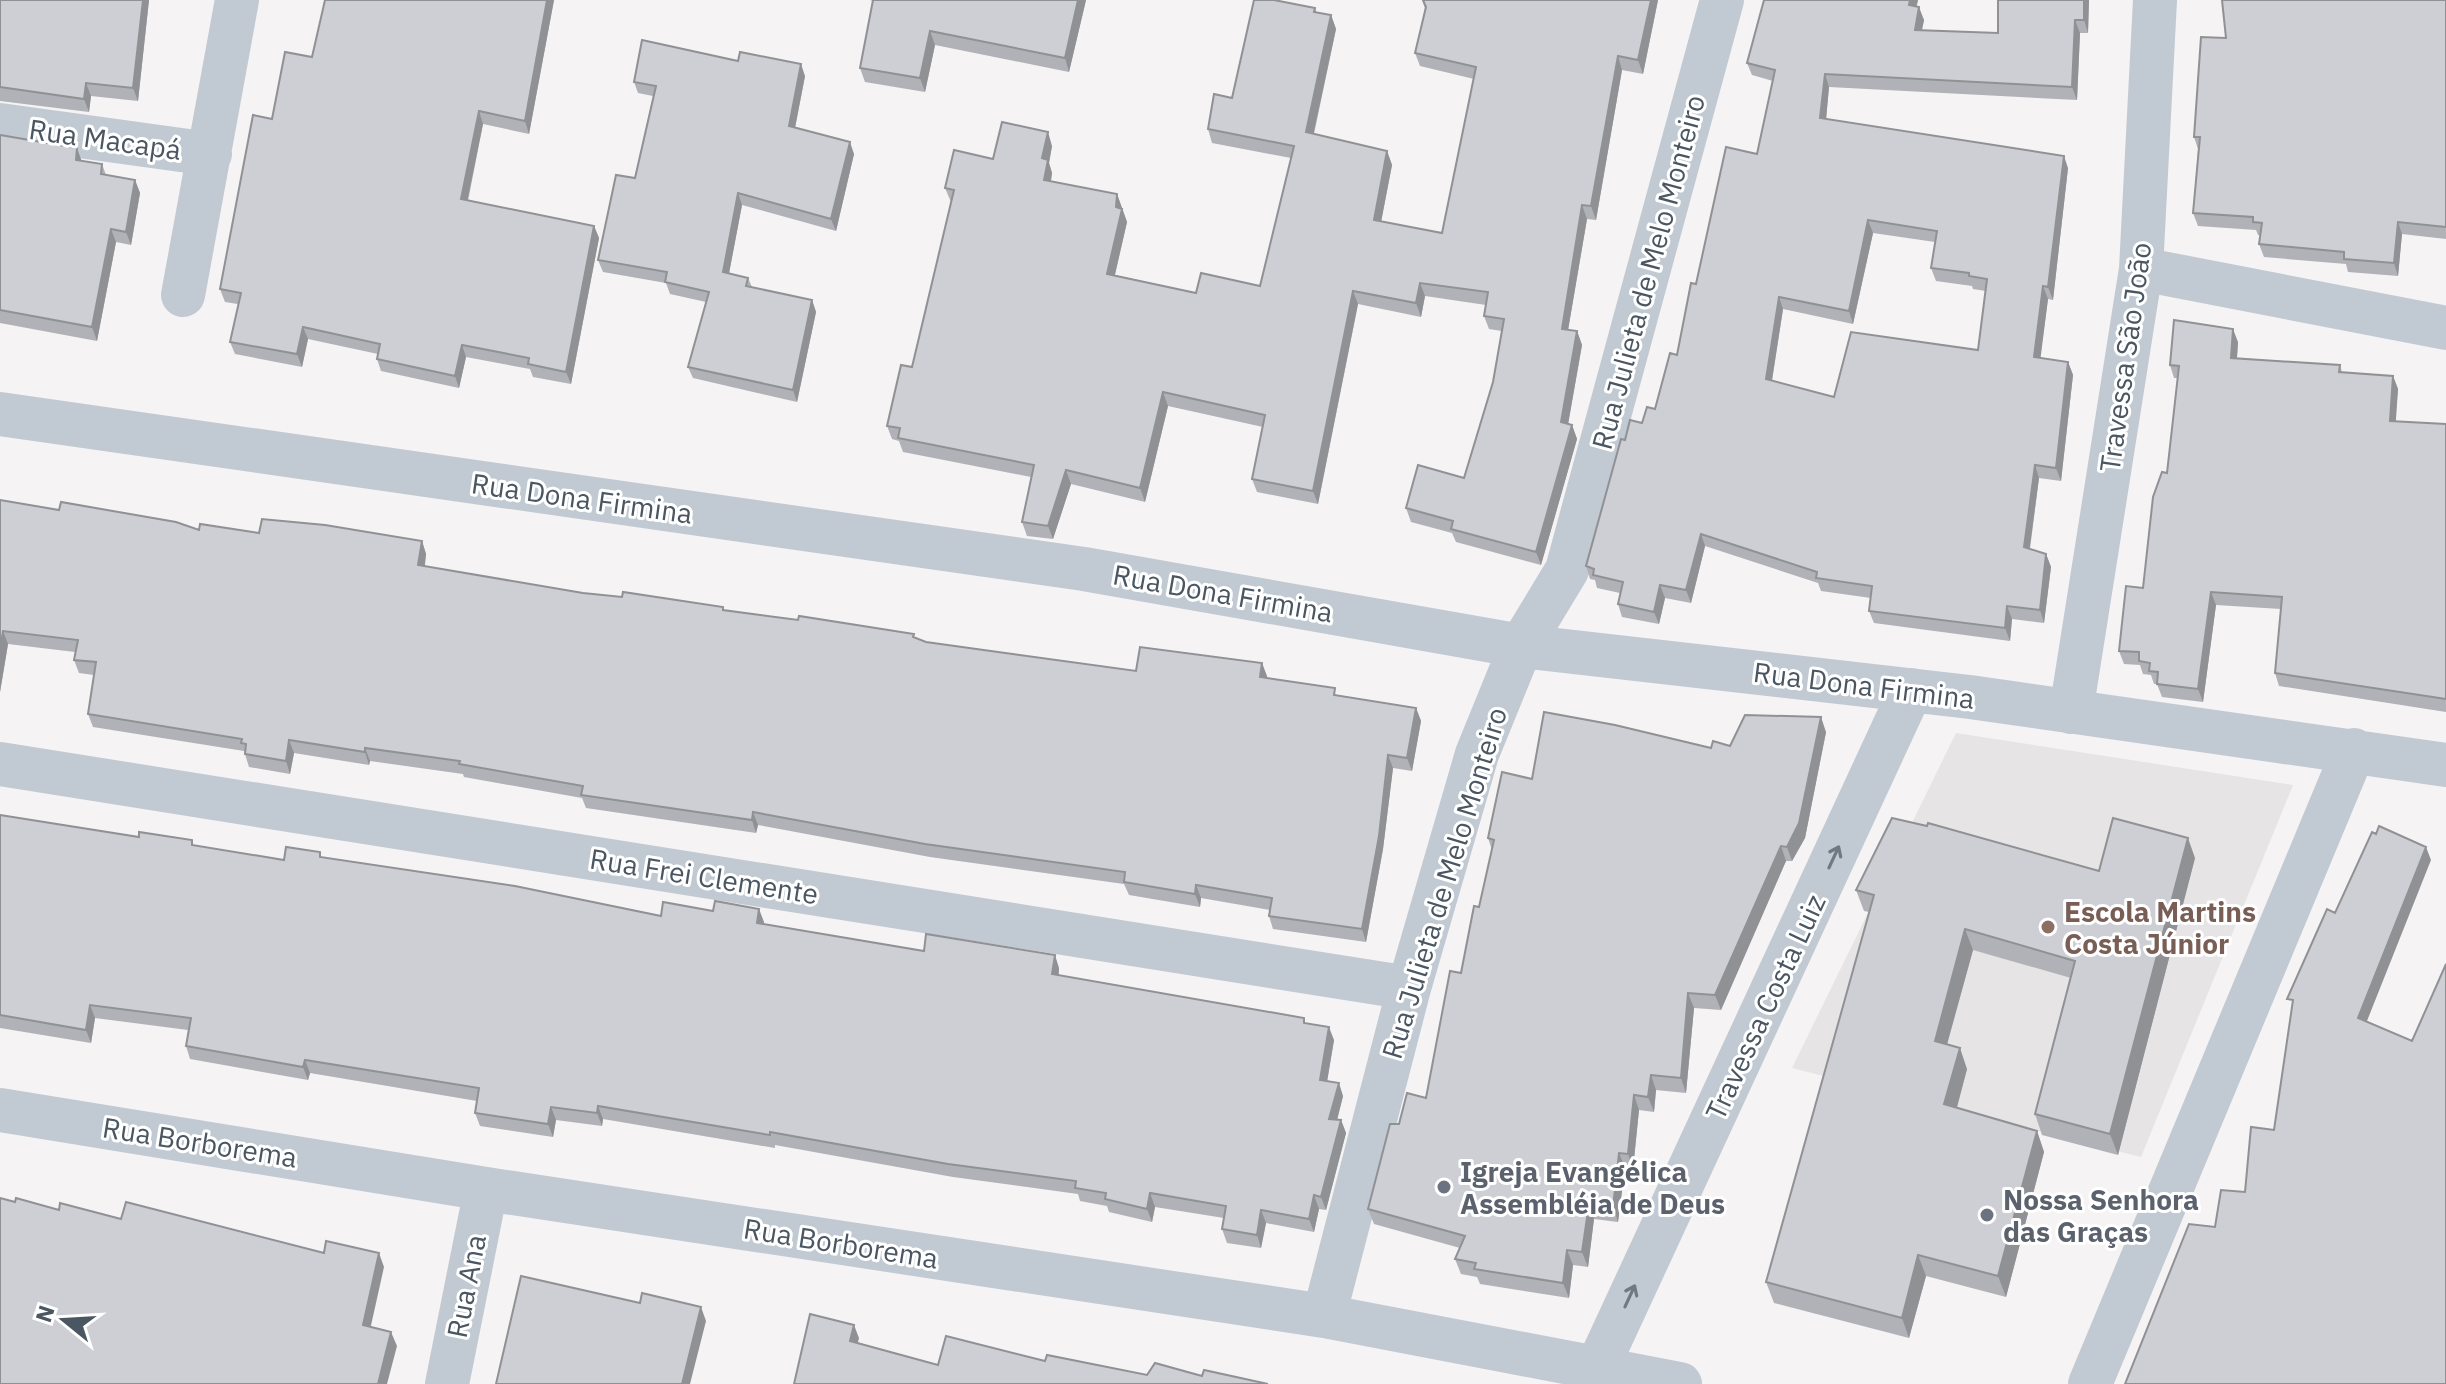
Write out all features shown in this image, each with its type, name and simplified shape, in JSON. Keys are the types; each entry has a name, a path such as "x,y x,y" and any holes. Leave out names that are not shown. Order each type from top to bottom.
{"street":[{"path":"183,295 237,0"},
{"name":"Rua Julieta de Melo Monteiro","path":"1324,1316 1409,988 1477,754 1521,646 1567,570 1722,0"},
{"name":"Travessa São João","path":"2071,712 2141,269 2155,0"},
{"name":"Rua Macapá","path":"0,125 210,154"},
{"path":"2141,269 2446,328"},
{"name":"Rua Dona Firmina","path":"0,414 1084,569 1521,646 1911,690 2446,765"},
{"name":"Travessa Costa Luiz","path":"1598,1366 1911,690"},
{"path":"2090,1384 2354,750"},
{"name":"Rua Frei Clemente","path":"0,764 1409,988"},
{"name":"Rua Borborema","path":"0,1110 486,1189 1324,1316 1680,1384"},
{"name":"Rua Ana","path":"447,1384 486,1189"}],"shaded area":[{"name":"Escola Martins Costa Júnior","path":"1956,733 2293,785 2141,1157 1792,1068"}],"building":[{"path":"0,0 143,0 133,88 86,83 84,99 0,87"},
{"path":"325,0 547,0 525,121 479,111 461,199 594,226 566,372 528,364 529,358 462,345 455,376 377,359 380,344 303,327 297,354 230,342 241,293 220,289 253,115 272,119 285,52 312,57"},
{"path":"873,0 1078,0 1065,58 930,31 920,78 860,68"},
{"path":"1254,0 1274,0 1315,8 1314,12 1331,15 1306,132 1387,151 1374,220 1442,233 1476,67 1415,53 1426,7 1423,0 1651,0 1638,60 1618,56 1591,206 1582,205 1562,329 1577,331 1561,422 1572,425 1536,552 1451,529 1453,521 1406,508 1418,465 1464,478 1493,382 1504,319 1484,316 1488,292 1420,283 1416,303 1353,291 1313,491 1252,479 1265,415 1163,392 1140,488 1066,470 1048,526 1022,522 1034,465 898,438 900,428 887,426 901,365 912,367 954,190 945,188 954,150 993,159 1002,122 1048,132 1042,158 1048,160 1044,180 1117,194 1116,207 1122,209 1107,274 1196,293 1201,273 1260,286 1294,146 1208,129 1214,94 1232,98"},
{"path":"1764,0 1910,0 1909,5 1919,7 1915,30 1998,33 1998,0 2084,0 2084,20 2075,20 2072,87 1825,74 1820,118 2064,156 2048,287 2043,286 2034,357 2068,362 2056,468 2035,465 2024,547 2046,554 2040,610 2007,606 2005,628 1869,611 1872,586 1816,578 1817,572 1701,534 1686,590 1660,585 1654,612 1618,604 1623,582 1593,575 1594,569 1586,566 1621,439 1625,440 1630,420 1642,423 1647,407 1655,409 1670,353 1677,355 1691,283 1696,284 1726,147 1757,154 1775,70 1747,63","holes":["1868,220 1937,231 1931,268 1969,273 1969,276 1987,279 1978,350 1851,332 1834,397 1766,379 1779,297 1849,311"]},
{"path":"2222,0 2446,0 2446,227 2398,222 2394,263 2344,259 2344,252 2259,244 2262,223 2253,222 2253,217 2193,213 2200,137 2194,137 2201,37 2226,38"},
{"path":"642,40 738,61 740,52 801,64 789,126 850,142 831,219 738,193 723,272 748,278 746,286 812,300 793,390 688,367 709,292 665,282 667,272 598,260 616,175 635,178 656,86 634,82"},
{"path":"0,135 77,148 76,160 102,164 101,174 135,180 126,232 111,229 92,327 0,310"},
{"path":"2174,320 2233,329 2231,358 2340,365 2339,372 2393,376 2390,421 2446,424 2446,699 2275,673 2282,597 2211,592 2198,689 2157,684 2158,672 2149,671 2150,663 2139,661 2139,652 2119,651 2126,586 2143,588 2153,497 2162,472 2167,473 2179,366 2170,365"},
{"path":"0,500 59,510 61,502 176,522 199,530 200,524 259,533 262,519 325,525 422,541 418,565 583,593 622,597 623,592 723,607 723,610 798,620 799,616 914,634 913,637 926,642 1136,671 1140,647 1262,663 1260,677 1335,688 1334,695 1416,708 1407,758 1388,755 1379,836 1362,929 1269,916 1272,898 1196,885 1195,894 1124,882 1125,872 925,844 753,812 752,820 581,795 583,786 459,764 460,761 365,748 365,752 289,740 286,761 245,754 246,744 241,743 242,739 88,714 96,662 74,660 78,640 3,631 0,650"},
{"path":"1544,712 1711,748 1713,741 1730,746 1745,715 1821,717 1799,823 1787,847 1781,846 1715,995 1688,993 1681,1078 1651,1075 1648,1097 1634,1095 1628,1154 1619,1153 1613,1207 1589,1204 1582,1252 1567,1250 1563,1283 1474,1269 1476,1263 1455,1259 1465,1236 1368,1209 1390,1124 1399,1124 1407,1093 1426,1098 1450,971 1461,973 1474,906 1479,907 1494,840 1488,838 1502,772 1532,779"},
{"path":"0,815 139,837 139,832 192,840 192,845 284,860 286,847 320,852 320,857 515,886 661,916 663,902 713,911 715,901 759,909 757,923 924,951 926,934 1055,955 1052,974 1304,1018 1304,1023 1329,1027 1320,1080 1339,1083 1329,1119 1341,1120 1321,1197 1314,1195 1309,1219 1261,1210 1257,1235 1222,1229 1226,1206 1150,1193 1147,1209 1105,1199 1106,1193 1075,1188 1076,1181 948,1164 770,1132 770,1135 598,1106 597,1113 551,1107 548,1124 475,1113 479,1088 305,1060 303,1067 186,1046 191,1018 90,1005 86,1030 0,1015"},
{"path":"1892,818 1927,826 1928,823 2099,871 2113,818 2188,838 2110,1134 2035,1114 2075,961 1965,929 1935,1041 1960,1048 1944,1104 2037,1131 1998,1276 1918,1255 1902,1318 1766,1282 1874,895 1856,890"},
{"path":"2379,826 2426,847 2358,1018 2412,1041 2446,964 2446,1384 2125,1384 2189,1224 2215,1227 2221,1190 2245,1192 2251,1127 2274,1130 2293,1000 2287,999 2327,909 2335,913 2372,832 2376,834"},
{"path":"0,1198 15,1202 16,1198 59,1210 60,1203 121,1219 126,1202 324,1253 326,1241 379,1253 363,1325 391,1332 378,1384 0,1384"},
{"path":"521,1276 640,1303 642,1293 701,1307 682,1384 496,1384"},
{"path":"810,1314 854,1325 850,1341 938,1365 946,1336 1045,1361 1047,1355 1147,1375 1155,1363 1202,1376 1204,1370 1268,1384 794,1384"}],"place":[{"name":"Escola Martins Costa Júnior","path":"2048,927"},
{"name":"Igreja Evangélica Assembléia de Deus","path":"1444,1187"},
{"name":"Nossa Senhora das Graças","path":"1987,1215"}]}
